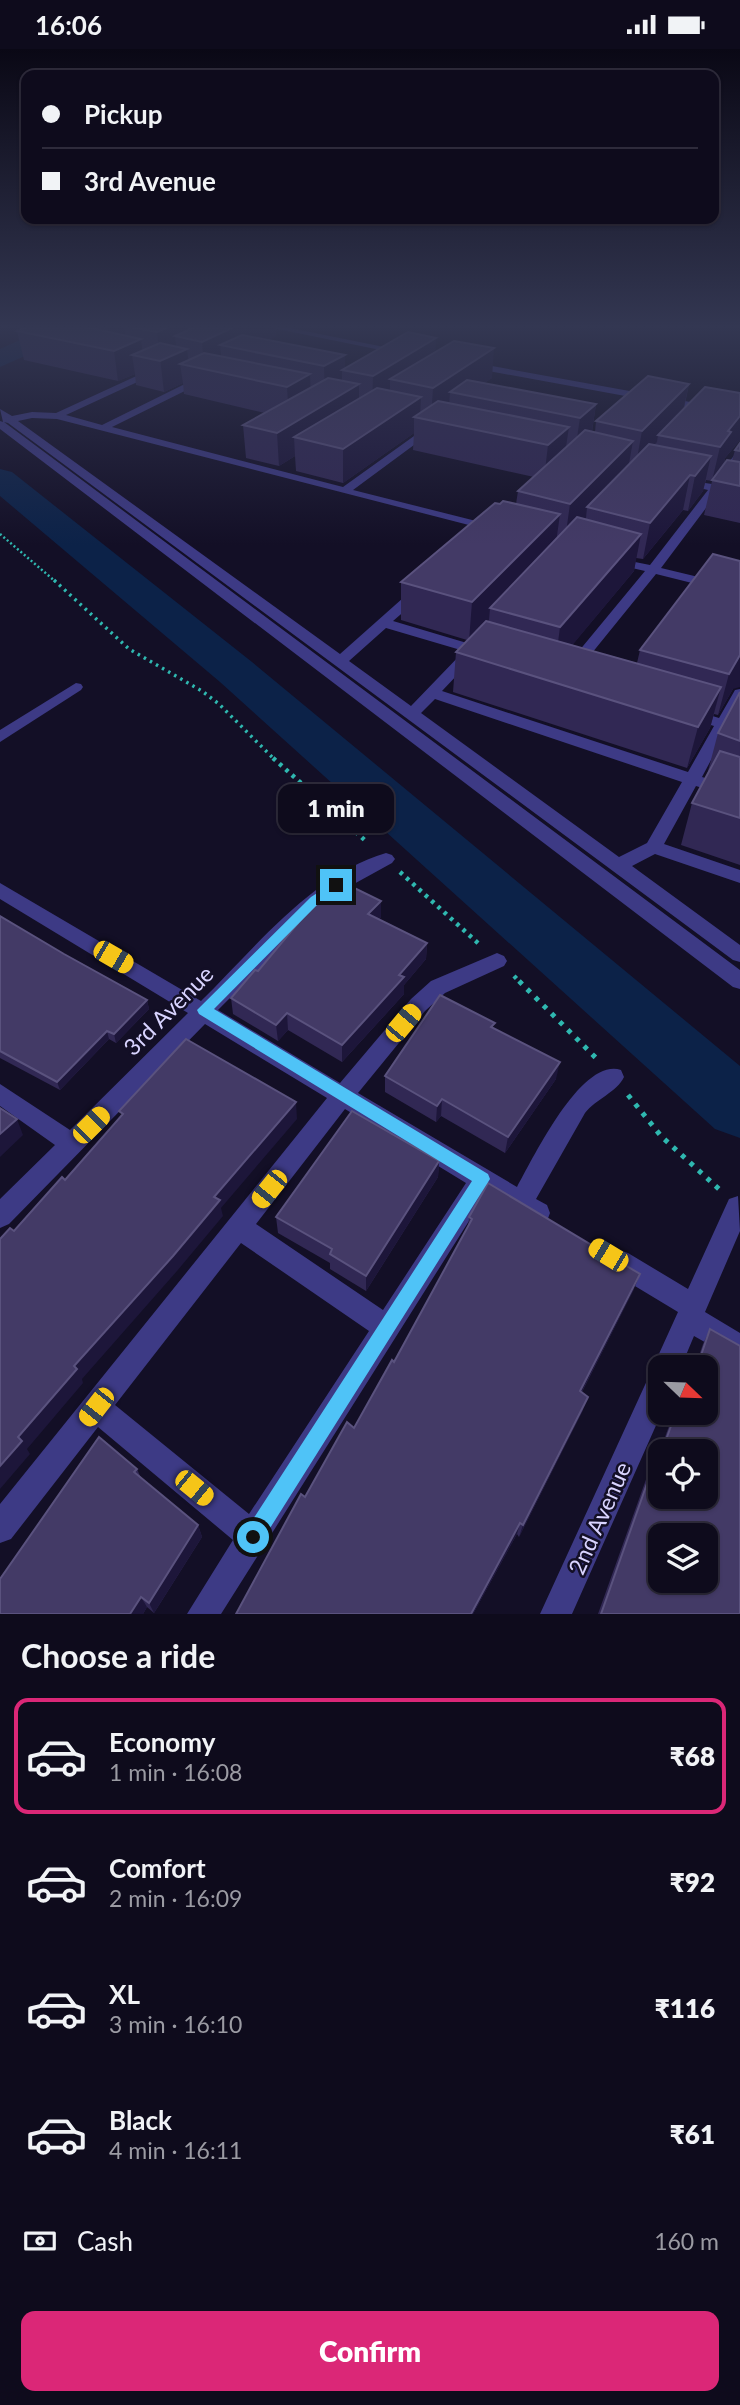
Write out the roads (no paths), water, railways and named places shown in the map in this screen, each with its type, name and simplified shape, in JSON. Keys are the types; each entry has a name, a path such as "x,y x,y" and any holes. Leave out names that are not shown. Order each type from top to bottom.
{"street":[{"path":"57,416 94,399"},
{"path":"103,428 160,399"},
{"path":"635,406 642,399"},
{"path":"655,399 740,414"},
{"path":"691,416 700,407"},
{"path":"0,412 4,422 740,981"},
{"path":"4,422 32,415 57,416 284,470 344,491 486,533 499,531 509,522"},
{"path":"4,422 342,660 740,955"},
{"path":"422,424 446,424"},
{"path":"344,491 434,426"},
{"path":"579,681 565,677 653,570 740,455"},
{"path":"666,477 740,493"},
{"path":"605,558 653,570 696,587 740,591"},
{"path":"342,660 433,580"},
{"path":"384,623 500,657"},
{"path":"413,713 487,636"},
{"path":"0,737 76,687"},
{"path":"432,693 740,795"},
{"path":"619,865 654,847 740,693"},
{"path":"671,709 740,729"},
{"path":"654,847 740,877"},
{"name":"3rd Avenue","path":"0,1216 315,900 336,885 386,859"},
{"path":"0,890 556,1223"},
{"path":"0,1528 418,1005 438,987 497,961"},
{"path":"521,1203 577,1106 585,1096 612,1077"},
{"path":"0,1094 72,1144"},
{"path":"203,1614 482,1179"},
{"path":"673,1355 738,1207"},
{"path":"239,1227 387,1328"},
{"path":"602,1251 740,1348"},
{"path":"96,1407 253,1537"},
{"name":"2nd Avenue","path":"556,1614 648,1411"}],"waterway":[{"path":"0,479 236,672 740,1108"}]}
